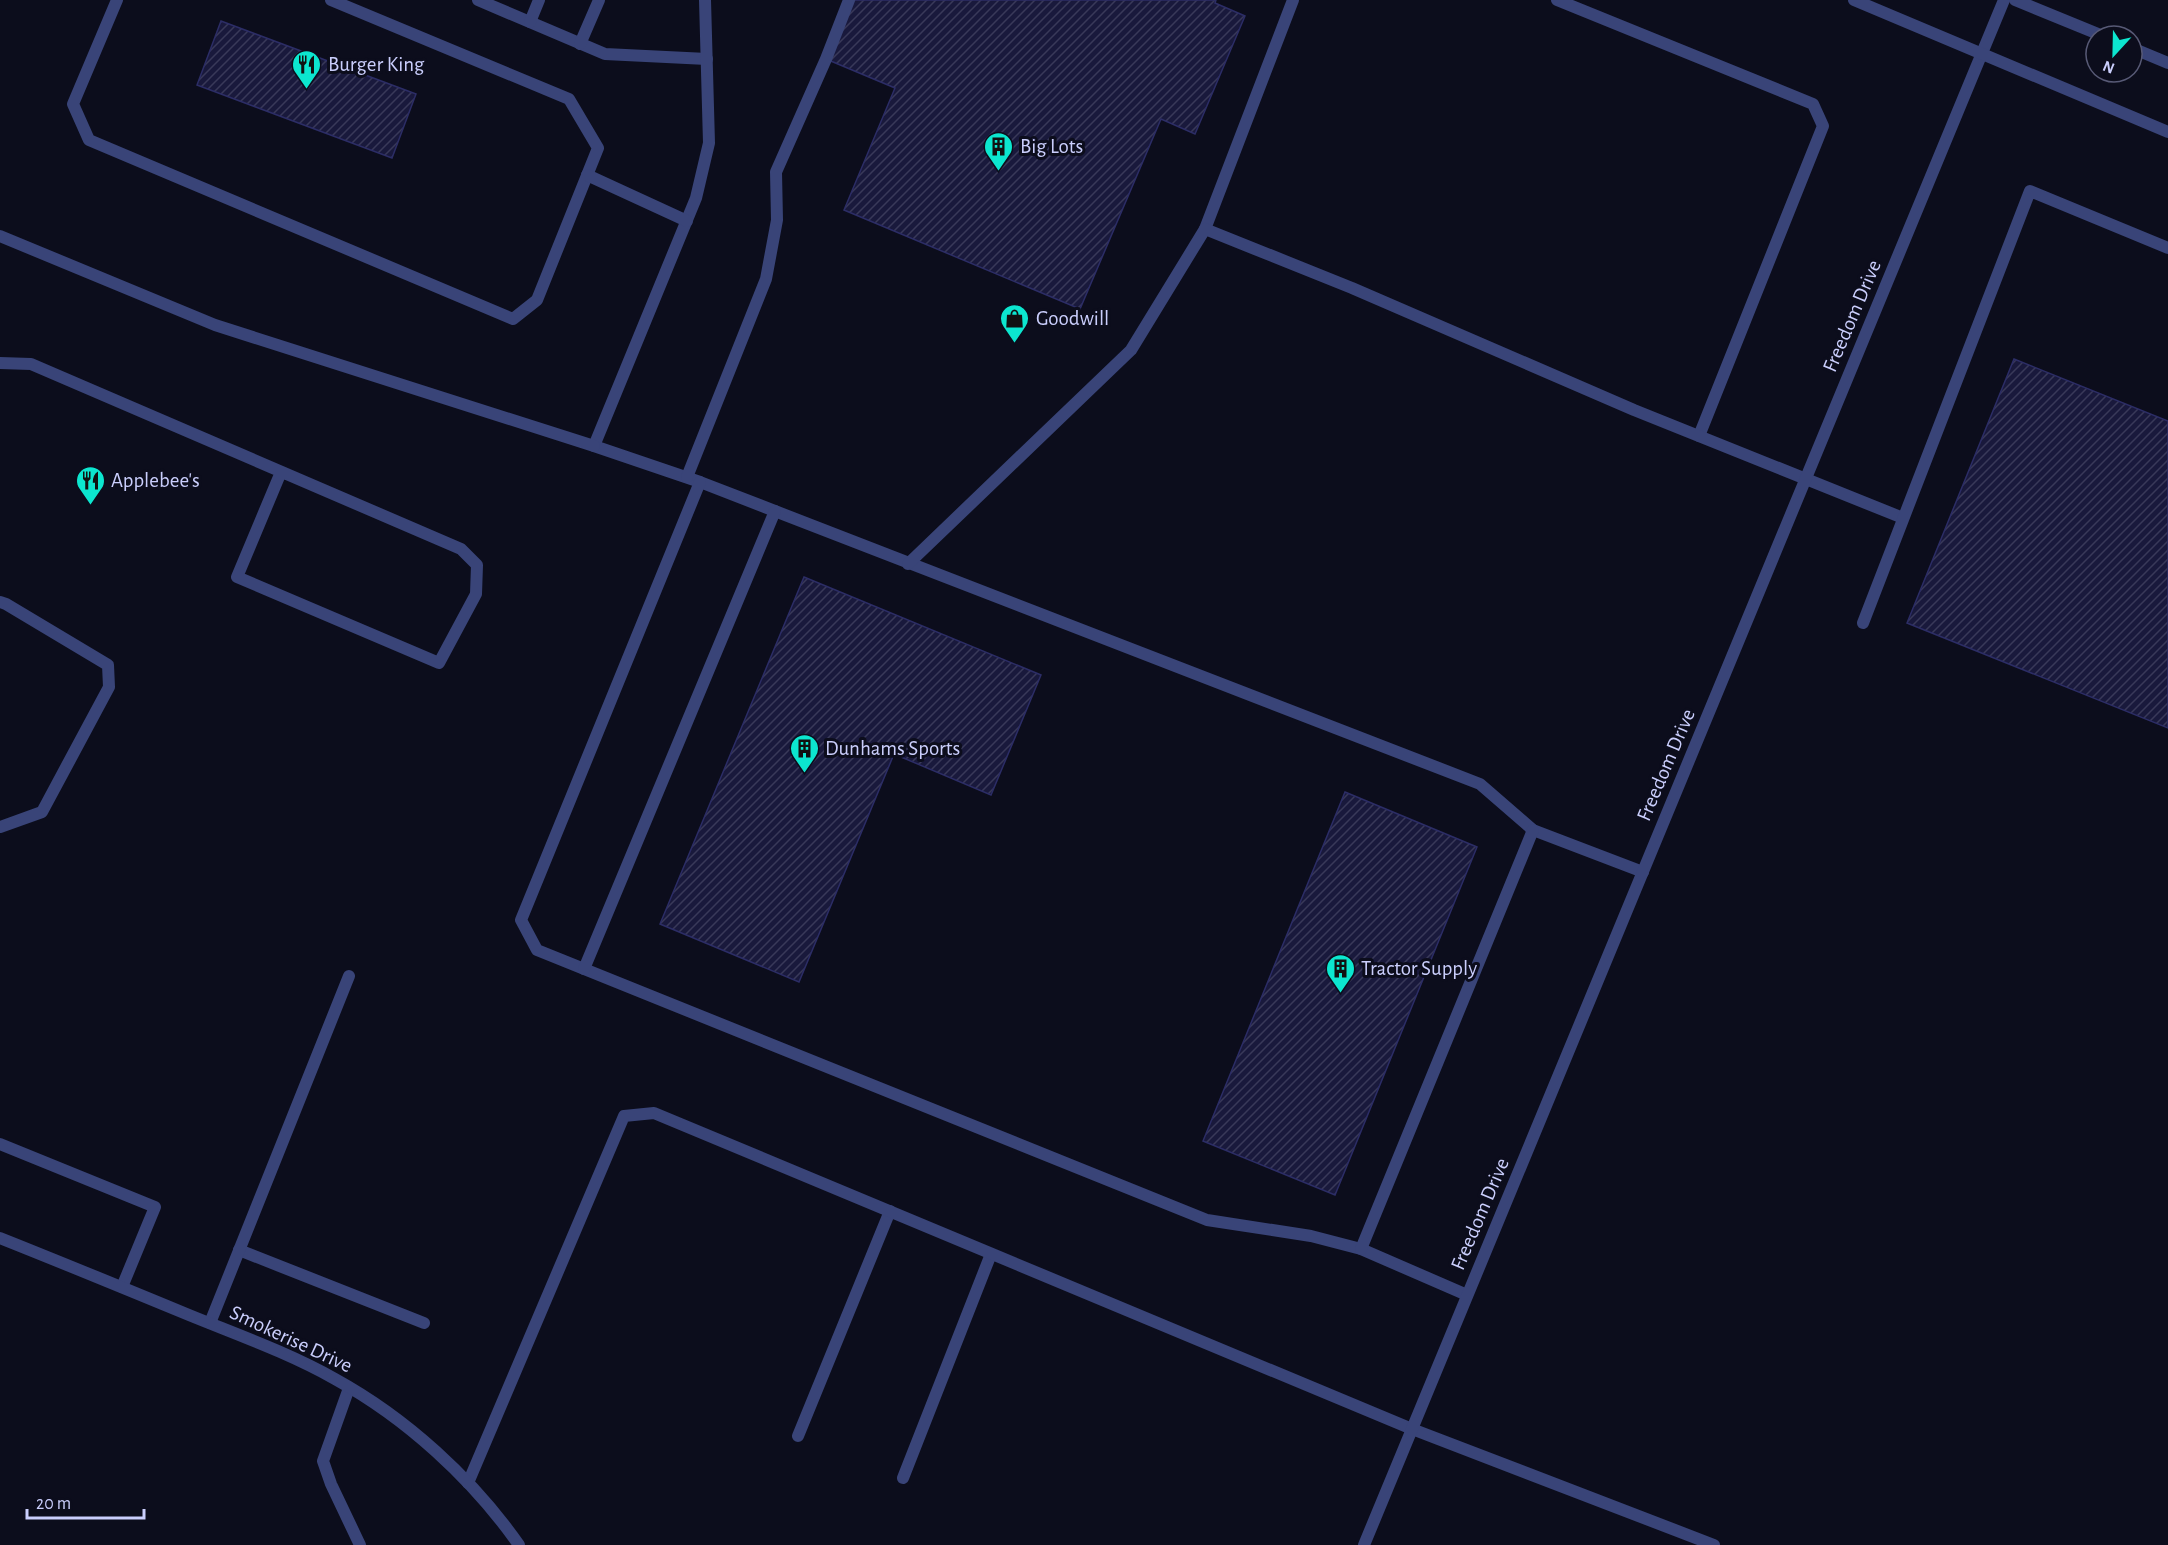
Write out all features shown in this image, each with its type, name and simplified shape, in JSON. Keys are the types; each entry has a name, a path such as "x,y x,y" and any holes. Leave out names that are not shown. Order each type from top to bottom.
{"street":[{"path":"117,0 73,104 89,140 513,319 537,300 598,148 569,99 331,0"},
{"path":"478,0 606,54 707,59"},
{"path":"530,22 539,0"},
{"path":"580,44 599,0"},
{"path":"594,446 696,198 709,143 705,0"},
{"path":"687,477 766,279 777,220 776,172 826,59 849,0"},
{"path":"908,564 1131,350 1205,228 1293,0"},
{"path":"1557,0 1813,104 1823,126 1699,436"},
{"path":"1854,0 2168,132"},
{"name":"Freedom Drive","path":"1364,1545 2004,0"},
{"path":"2015,0 2084,28"},
{"path":"2144,53 2168,63"},
{"path":"587,175 687,220"},
{"path":"1863,623 2030,191 2168,248"},
{"path":"1205,228 1699,436 1903,518"},
{"path":"0,236 215,325 594,446 687,477 775,511 1480,784 1533,830 1643,872"},
{"path":"0,363 31,364 461,549 477,565 476,594 439,663 237,578 281,472"},
{"path":"700,482 521,920 537,950 1207,1220 1311,1236 1361,1250 1467,1295"},
{"path":"584,969 775,511"},
{"path":"0,602 108,665 109,687 42,812 0,827"},
{"path":"1361,1250 1533,830"},
{"path":"210,1323 349,976"},
{"path":"468,1483 624,1116 654,1113 1412,1429 1714,1545"},
{"path":"0,1144 155,1207 122,1287"},
{"path":"798,1436 890,1211"},
{"name":"Smokerise Drive","path":"0,1238 274,1349 335,1379 394,1418 452,1467 504,1524 519,1545"},
{"path":"239,1250 424,1323"},
{"path":"903,1478 991,1254"},
{"path":"349,1388 323,1461 331,1484 360,1545"}],"building":[{"name":"Big Lots","path":"851,0 1216,0 1215,3 1245,16 1195,134 1161,119 1080,309 844,210 895,88 826,59"},
{"name":"Burger King","path":"221,21 416,94 392,158 197,85"},
{"path":"2014,359 2168,421 2168,728 1907,623"},
{"name":"Dunhams Sports","path":"804,577 1041,675 991,795 894,754 799,982 660,924"},
{"name":"Tractor Supply","path":"1345,792 1477,847 1335,1195 1203,1141"}],"place":[{"name":"Burger King","path":"307,90"},
{"name":"Big Lots","path":"999,172"},
{"name":"Goodwill","path":"1015,344"},
{"name":"Applebee's","path":"90,506"},
{"name":"Dunhams Sports","path":"804,774"},
{"name":"Tractor Supply","path":"1340,994"}]}
